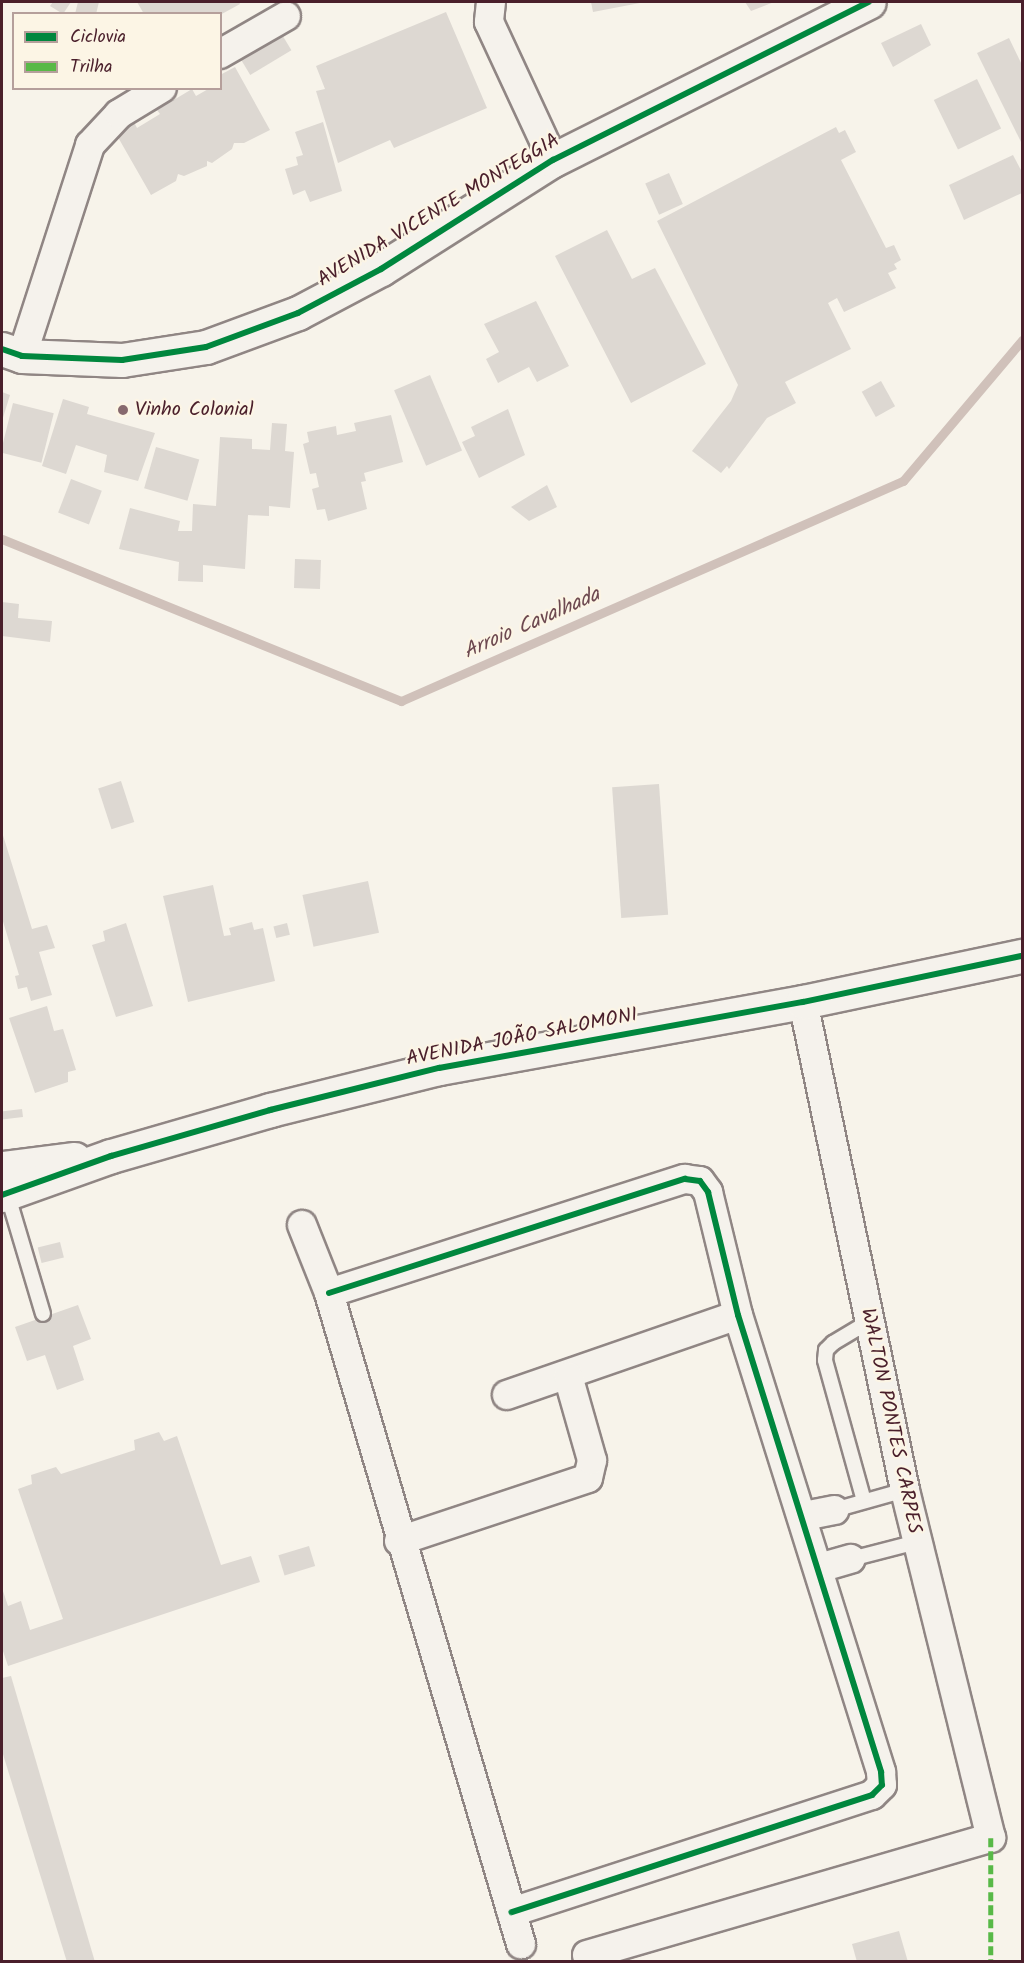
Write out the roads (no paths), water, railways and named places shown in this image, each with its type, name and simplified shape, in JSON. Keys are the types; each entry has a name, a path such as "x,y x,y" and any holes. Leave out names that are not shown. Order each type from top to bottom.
{"main road":[{"name":"AVENIDA VICENTE MONTEGGIA","path":"12,352 122,360 206,347 298,313 381,268 553,160 869,2"},
{"name":"AVENIDA JOÃO SALOMONI","path":"3,1185 270,1110 439,1068 803,1002 1023,956"}],"street":[{"path":"491,2 489,22 553,160"},
{"path":"222,53 286,16"},
{"path":"12,352 90,145 118,114 159,90"},
{"name":"WALTON PONTES CARPES","path":"587,1955 991,1838 905,1490 868,1322 803,1002"},
{"path":"328,1293 685,1179 700,1181 708,1192 738,1315 804,1516 881,1772 878,1790 512,1912"},
{"path":"302,1224 328,1293 399,1541 521,1944"},
{"path":"507,1395 568,1376 738,1315"},
{"path":"399,1541 588,1478 592,1460 568,1376"},
{"path":"804,1516 834,1510"},
{"path":"819,1568 851,1560"}],"lane":[{"path":"3,1185 43,1314"},
{"path":"864,1501 825,1360 826,1350 833,1343 868,1322"},
{"path":"834,1510 905,1490"},
{"path":"851,1560 917,1542"}],"waterway":[{"name":"Arroio Cavalhada","path":"2,539 401,701 903,481 1022,340"}],"place":[{"name":"Vinho Colonial","path":"123,410"}]}
